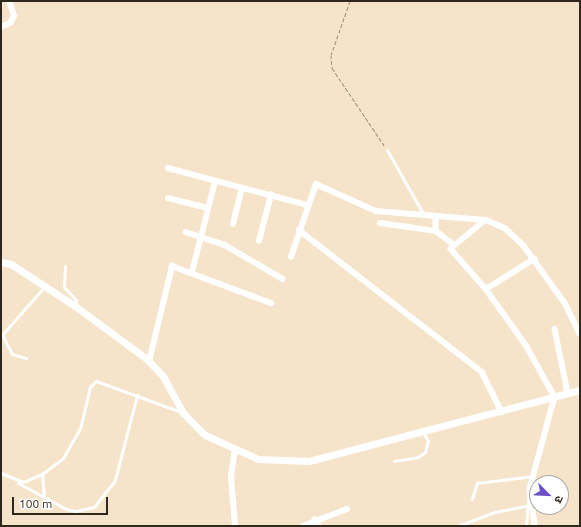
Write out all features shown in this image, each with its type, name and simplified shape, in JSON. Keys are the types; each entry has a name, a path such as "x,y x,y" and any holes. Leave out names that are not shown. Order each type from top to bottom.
{"street":[{"path":"1,27 10,23 14,16 10,1"},
{"path":"168,168 215,182 307,205"},
{"path":"192,272 215,182"},
{"path":"290,257 307,205 316,184 364,208 425,216 486,220 515,235 565,302 580,334"},
{"path":"233,224 242,189"},
{"path":"259,241 271,195"},
{"path":"168,198 208,208"},
{"path":"436,216 436,231"},
{"path":"486,220 453,244 452,251 486,289 526,345 555,397 533,475"},
{"path":"380,223 436,231 453,244"},
{"path":"299,230 482,372 502,412"},
{"path":"186,232 225,245 283,279"},
{"path":"486,289 534,259"},
{"path":"1,262 45,286 76,306 149,362 162,376 183,413 205,435 235,450 258,459 309,461 502,412 580,390"},
{"path":"149,362 172,266 192,272 271,303"},
{"path":"555,329 568,393"},
{"path":"235,450 231,477 235,526"},
{"path":"304,526 315,519 331,518 347,509"},
{"path":"534,515 535,526"},
{"path":"315,519 319,526"}],"lane":[{"path":"387,150 425,216"},
{"path":"65,266 64,287 76,300 76,306"},
{"path":"26,358 12,354 2,335 45,286"},
{"path":"16,482 42,474 63,458 72,445 92,383 102,381 183,413"},
{"path":"1,473 44,498 76,511 94,507 102,500 122,463 137,395"},
{"path":"394,461 414,458 426,452 428,441 423,432"},
{"path":"42,474 44,498"},
{"path":"472,499 477,483 529,476"},
{"path":"526,526 525,506 529,492"},
{"path":"458,526 496,512 525,506"}],"path":[{"path":"350,1 331,56 332,68 387,150"}]}
